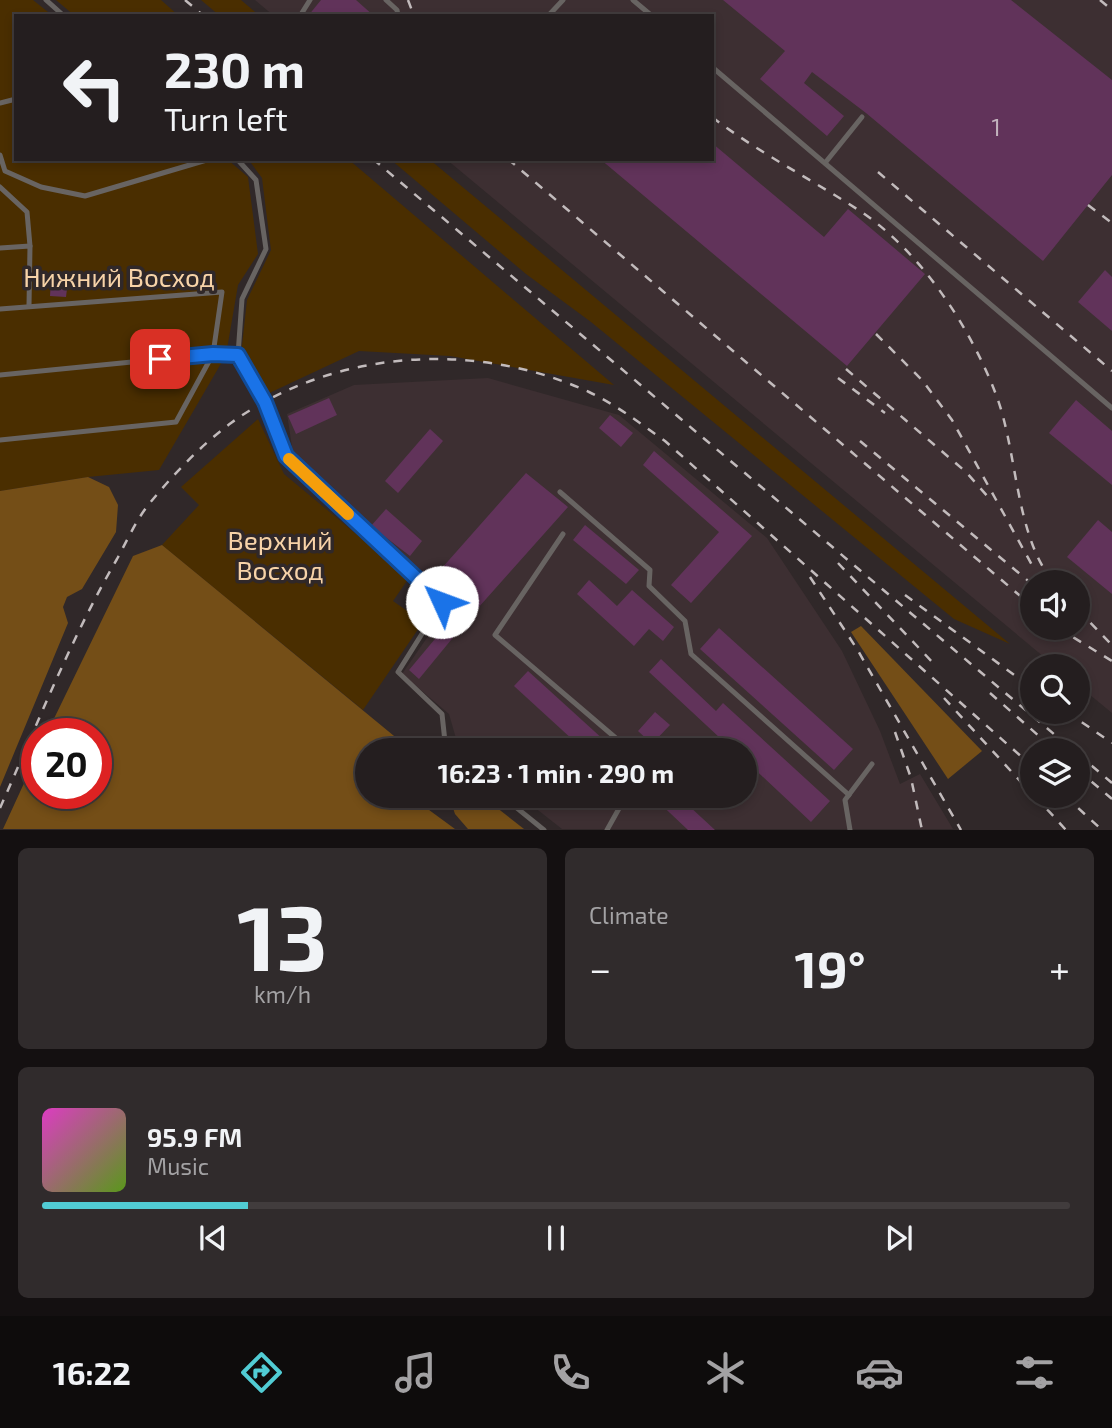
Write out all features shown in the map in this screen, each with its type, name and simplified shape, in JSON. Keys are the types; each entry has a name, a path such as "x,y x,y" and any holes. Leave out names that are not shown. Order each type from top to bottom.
{"lane":[{"path":"46,0 63,14"},
{"path":"386,0 397,9 398,14"},
{"path":"550,14 563,0"},
{"path":"633,0 650,14"},
{"path":"714,69 1112,408"},
{"path":"825,163 862,117"},
{"path":"0,155 5,171 41,187 85,196 203,161"},
{"path":"239,161 256,180 266,249 242,299 238,355 265,402 286,456 442,602 398,672 442,714 445,738"},
{"path":"0,187 27,212 30,246 29,306"},
{"path":"0,248 30,246"},
{"path":"0,309 222,292 213,354 176,422 0,440"},
{"path":"0,374 213,354 238,355"},
{"path":"560,492 650,570 649,586 685,621 691,654 849,795"},
{"path":"563,534 495,635 616,738"},
{"path":"850,830 845,800 872,764"},
{"path":"517,808 544,830"},
{"path":"607,830 619,808"}],"shaded area":[{"path":"255,0 1112,0 1112,713 1090,695 1090,654 1040,654 1024,640 1090,640 1090,570 1020,570 1020,637 448,161 714,161 714,14 272,14"},
{"path":"488,378 619,415 767,538 842,651 880,731 900,784 920,774 953,829 562,829 535,808 757,808 757,738 456,738 449,714 402,674 451,603 294,460 287,414 354,385"},
{"path":"88,477 109,487 118,505 116,532 82,589 67,597 63,607 68,623 29,718 21,718 21,736 0,787 0,491"},
{"path":"162,545 396,738 355,738 355,808 426,808 455,829 3,829 21,790 21,809 112,809 112,718 54,718 133,556"},
{"path":"861,626 982,751 948,779 851,632"},
{"path":"453,808 497,808 524,829 468,829"}],"green space":[{"name":"Нижний Восход","path":"0,0 33,0 50,14 14,14 14,161 229,161 248,177 258,254 238,285 226,355 159,470 88,477 0,491"},
{"path":"56,0 161,0 177,14 73,14"},
{"path":"201,0 241,0 258,14 218,14"},
{"path":"249,161 350,161 614,385 450,356 359,351 263,396 241,355 247,300 271,250 262,178"},
{"path":"392,161 431,161 1010,644 954,619 591,322 526,274"},
{"name":"Верхний Восход","path":"258,419 284,474 409,578 393,601 423,622 363,710 162,545 199,505 181,487"}],"building":[{"path":"321,0 356,0 372,14 310,14"},
{"path":"723,0 1011,0 1112,80 1112,175 1043,261 866,113 812,72 804,83 844,116 827,136 760,79 785,51"},
{"path":"714,145 824,237 848,209 925,274 847,366 602,161 714,161"},
{"path":"1105,270 1112,277 1112,331 1078,302"},
{"path":"51,279 68,281 66,297 50,296"},
{"path":"329,398 337,415 296,434 288,416"},
{"path":"1076,400 1112,431 1112,485 1049,433"},
{"path":"610,415 633,433 621,447 599,428"},
{"path":"430,429 443,441 398,493 385,481"},
{"path":"654,451 752,536 691,603 671,585 719,532 643,465"},
{"path":"526,473 568,507 470,617 451,599 454,595 434,577"},
{"path":"386,509 422,541 410,556 371,526"},
{"path":"1098,520 1112,532 1112,594 1090,576 1090,570 1083,570 1067,557"},
{"path":"585,525 639,570 626,584 573,540"},
{"path":"589,580 617,606 632,590 674,627 663,641 649,629 634,646 577,594"},
{"path":"450,621 460,629 419,679 409,670"},
{"path":"719,628 853,749 834,770 700,649"},
{"path":"661,659 716,711 723,703 830,801 811,822 757,771 757,738 720,738 649,672"},
{"path":"528,671 602,738 571,738 514,686"},
{"path":"655,712 670,725 658,738 646,738 638,731"},
{"path":"665,808 691,808 715,830 688,830"}],"railway":[{"path":"185,0 202,14"},
{"path":"408,0 413,14"},
{"path":"1100,0 1112,10"},
{"path":"714,118 860,211 903,247 940,291 971,341 995,392 1024,517 1031,541 1046,570"},
{"path":"375,161 1059,738"},
{"path":"510,161 1020,596"},
{"path":"878,172 1112,371"},
{"path":"1088,205 1112,223"},
{"path":"876,334 922,380 952,420 1032,565"},
{"path":"0,808 55,682 100,589 140,517 167,483 198,451 231,423 271,398 314,380 359,367 406,360 453,359 500,364 545,375 589,392 618,408 665,441 1020,755"},
{"path":"846,369 966,472 989,498"},
{"path":"838,378 885,413"},
{"path":"860,441 1020,574"},
{"path":"838,563 937,667"},
{"path":"810,577 857,649 961,830"},
{"path":"905,595 1020,679"},
{"path":"1090,622 1112,645"},
{"path":"1078,640 1112,661"},
{"path":"990,693 1041,738"},
{"path":"944,698 1020,781"},
{"path":"1084,724 1112,743"},
{"path":"895,732 911,778 922,830"},
{"path":"1090,764 1112,783"},
{"path":"1090,780 1112,799"},
{"path":"1046,808 1066,830"},
{"path":"1078,808 1102,830"}],"slow traffic":[{"path":"289,459 348,514"}],"route":[{"path":"160,359 213,354 238,355 265,402 286,456 442,602"}]}
